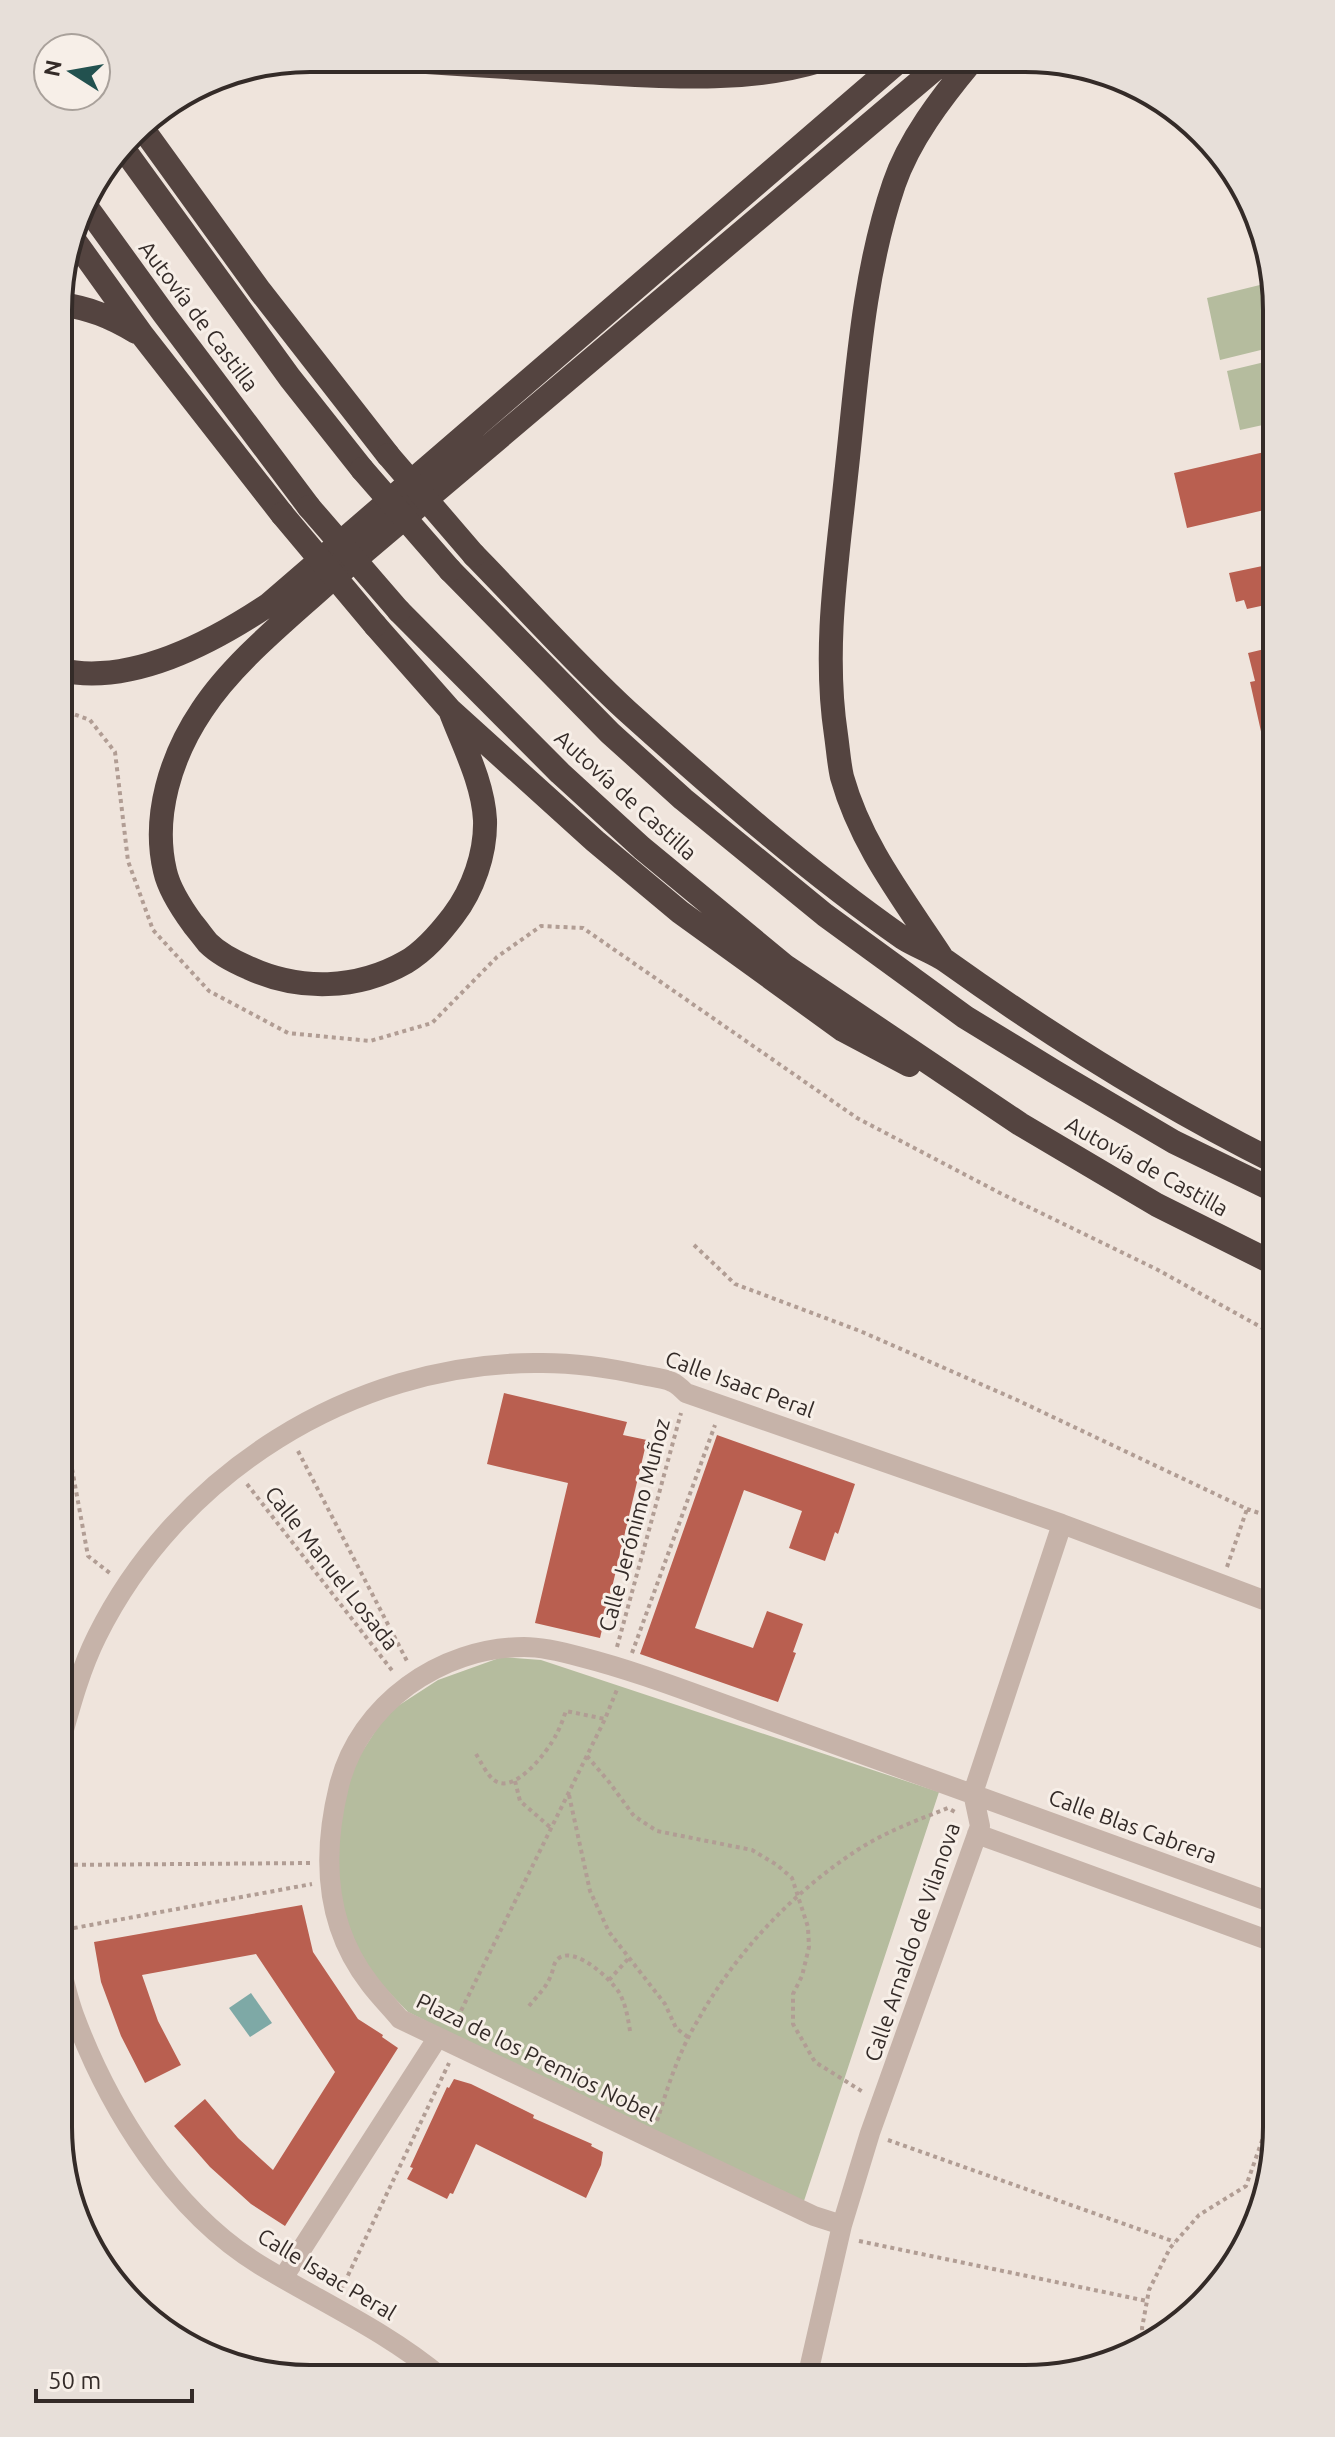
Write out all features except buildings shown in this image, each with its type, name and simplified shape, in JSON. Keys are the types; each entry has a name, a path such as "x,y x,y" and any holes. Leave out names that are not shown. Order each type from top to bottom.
{"highway":[{"path":"584,72 715,77 761,72"},
{"path":"72,671 103,672 149,665 187,652 233,629 268,605 886,72"},
{"path":"450,710 478,784 485,820 482,853 473,881 459,908 438,936 408,961 380,974 333,984 300,983 269,977 233,961 210,944 177,899 165,874 161,843 162,806 174,766 202,710 249,655 325,585 931,72"},
{"path":"942,958 881,867 858,824 842,775 831,704 829,645 862,326 883,222 895,181 913,146 934,110 963,72"},
{"path":"148,136 260,291 388,455 474,555 625,709 766,831 906,940 942,958 1048,1032 1157,1099 1263,1155"},
{"name":"Autovía de Castilla","path":"129,156 290,378 362,469 450,570 610,733 683,799 825,915 965,1017 1174,1142 1263,1185"},
{"name":"Autovía de Castilla","path":"92,215 309,507 399,611 560,773 654,858 785,966 1020,1124 1157,1205 1262,1258"},
{"path":"80,248 143,336 282,514 450,710 595,841 680,912 843,1030 1020,1124"},
{"path":"72,306 110,317 143,336"}],"street":[{"name":"Calle Isaac Peral","path":"72,1700 96,1637 126,1586 170,1530 234,1469 288,1432 372,1391 464,1367 554,1362 609,1367 671,1381 686,1393 1062,1524 1262,1600"},
{"path":"973,1793 1062,1524"},
{"name":"Plaza de los Premios Nobel","path":"841,2231 400,2019 368,1983 347,1945 332,1908 329,1872 332,1820 350,1751 369,1722 393,1696 411,1683 458,1660 496,1648 527,1647 619,1667 973,1793"},
{"name":"Calle Arnaldo de Vilanova","path":"810,2365 841,2231 870,2133 979,1830 973,1793"},
{"name":"Calle Blas Cabrera","path":"973,1793 1262,1899"},
{"path":"979,1830 1262,1938"},
{"name":"Calle Isaac Peral","path":"72,2009 105,2088 136,2140 181,2197 213,2228 258,2263 368,2325 427,2365"},
{"path":"283,2278 447,2042"}],"path":[{"path":"72,713 90,720 115,752 128,861 153,930 209,991 288,1033 370,1041 432,1023 497,957 541,926 583,928 857,1118 1000,1193 1158,1270 1262,1328"},
{"path":"694,1245 735,1284 860,1331 1262,1514"},
{"name":"Calle Jerónimo Muñoz","path":"619,1667 686,1393"},
{"path":"334,2306 447,2042 605,1719 619,1667 722,1405"},
{"path":"288,1432 411,1683"},
{"path":"72,1469 88,1556 126,1586"},
{"name":"Calle Manuel Losada","path":"234,1469 411,1683"},
{"path":"1221,1585 1247,1509"},
{"path":"476,1754 493,1780 502,1784 515,1781 556,1737 566,1711 605,1719"},
{"path":"587,1756 634,1816 646,1824 667,1834 752,1850 792,1878 808,1927 809,1947 802,1976 793,1994 793,2024 815,2062 881,2103"},
{"path":"515,1781 520,1801 551,1828"},
{"path":"569,1793 590,1891 609,1932 665,2004 676,2028 689,2038"},
{"path":"651,2139 676,2064 697,2020 727,1974 768,1926 799,1896 862,1847 898,1828 948,1808 979,1830"},
{"path":"72,1865 329,1872"},
{"path":"72,1928 329,1872"},
{"path":"529,2006 545,1986 555,1962 569,1955 582,1960 609,1980 626,2009 630,2031"},
{"path":"609,1980 628,1959"},
{"path":"870,2133 1175,2242"},
{"path":"1143,2334 1149,2290 1175,2242 1199,2215 1246,2186 1262,2141"},
{"path":"841,2231 1147,2301"}],"green space":[{"path":"1261,285 1263,349 1220,360 1207,298"},
{"path":"1263,362 1263,425 1240,430 1227,371"},
{"path":"502,1657 541,1660 939,1792 801,2210 408,2012 364,1962 340,1908 337,1864 339,1826 349,1772 387,1713 438,1680"}],"water":[{"path":"251,1993 272,2023 250,2037 229,2008"}]}
